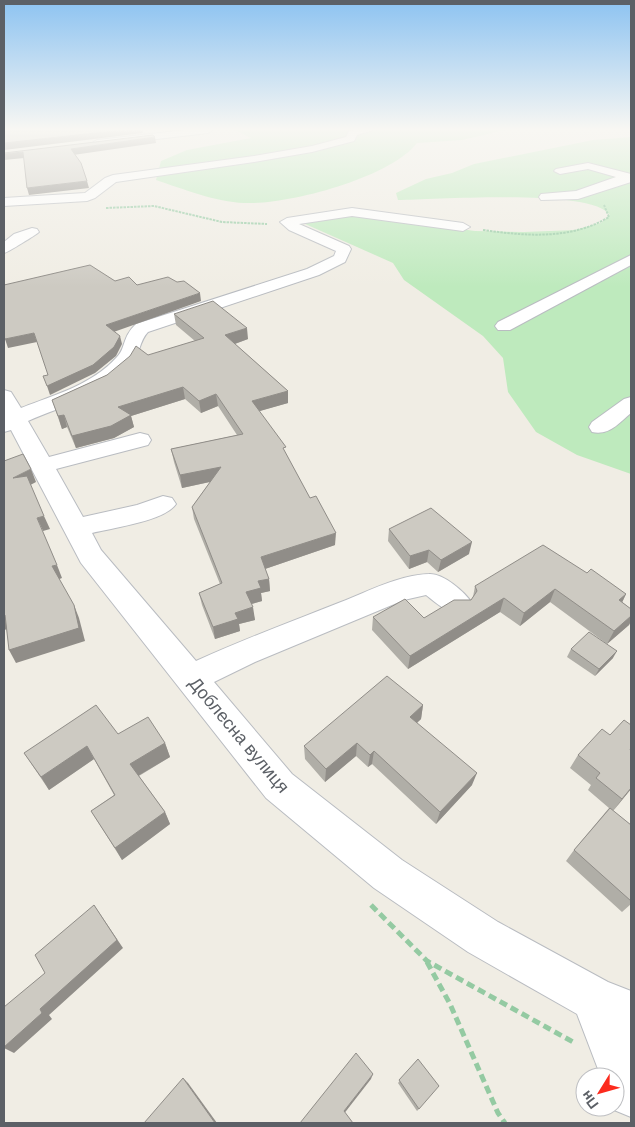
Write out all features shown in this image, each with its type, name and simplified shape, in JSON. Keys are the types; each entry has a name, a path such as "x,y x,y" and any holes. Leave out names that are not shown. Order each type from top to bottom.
{"street":[{"path":"4,202 87,196 97,193 106,183"},
{"path":"545,198 578,195 615,183"},
{"path":"287,222 352,212 463,227"},
{"path":"8,413 84,391 110,375 129,355 132,337 142,328 313,272 340,259 344,249 294,227 287,222"},
{"path":"4,249 19,238 32,232"},
{"path":"504,326 631,259"},
{"path":"600,427 631,403"},
{"name":"Доблесна вулиця","path":"8,413 41,466 90,556 279,786 388,874 483,937 612,1006"},
{"path":"41,466 140,440"},
{"path":"75,528 144,512 163,504"},
{"path":"191,678 244,652 398,591 430,584 457,603"},
{"path":"612,1006 631,1093"}],"path":[{"path":"463,227 504,233 551,234 569,232 602,222 609,216 604,205 578,195"},
{"path":"100,209 154,206 222,222 244,224 287,222"},
{"path":"427,961 450,1004 498,1113 505,1123"}],"green space":[{"path":"164,183 349,183 311,194 263,202 233,202"},
{"path":"418,183 631,183 631,474 577,455 536,432 508,392 503,358 483,336 404,280 393,263 303,223 350,214 475,231 524,232 575,230 601,223 610,215 597,207 574,201 511,197 398,200 396,193"}],"building":[{"path":"26,183 73,183 27,188"},
{"path":"90,265 115,281 129,277 137,285 168,277 177,282 184,281 200,293 106,325 120,336 114,347 93,365 47,386 43,376 48,375 34,333 5,339 4,337 4,285"},
{"path":"213,301 247,328 225,335 288,391 252,401 286,447 283,448 310,498 316,496 336,533 261,557 269,579 258,581 261,588 246,592 253,607 235,613 238,619 213,627 199,593 222,583 192,507 221,467 180,475 171,449 243,434 216,394 199,401 183,387 118,407 131,415 111,426 72,436 64,415 58,416 52,400 107,375 130,356 136,346 148,355 204,338 174,314"},
{"path":"23,454 31,469 13,478 27,476 44,516 37,518 57,565 52,566 74,605 79,628 9,650 4,615 4,461"},
{"path":"431,508 472,542 441,560 429,550 410,556 389,529"},
{"path":"543,545 587,573 591,569 626,594 619,600 631,609 631,616 614,631 555,589 524,613 504,598 410,656 373,617 405,599 424,618 454,600 471,600 477,591 475,586"},
{"path":"589,632 617,651 599,669 571,649"},
{"path":"387,676 423,705 410,717 477,773 440,812 374,751 370,755 357,743 326,769 304,746"},
{"path":"96,705 118,734 148,717 165,743 130,764 165,812 115,848 91,811 115,795 87,746 41,777 24,753"},
{"path":"624,720 631,725 631,788 622,799 596,778 600,773 578,755 602,729 610,735"},
{"path":"610,808 631,825 631,901 574,850"},
{"path":"94,905 117,940 40,1009 42,1013 4,1047 4,1007 45,973 35,955"},
{"path":"356,1053 373,1074 344,1111 353,1123 300,1123"},
{"path":"418,1059 439,1086 419,1109 399,1080"},
{"path":"183,1078 215,1123 144,1123"}]}
